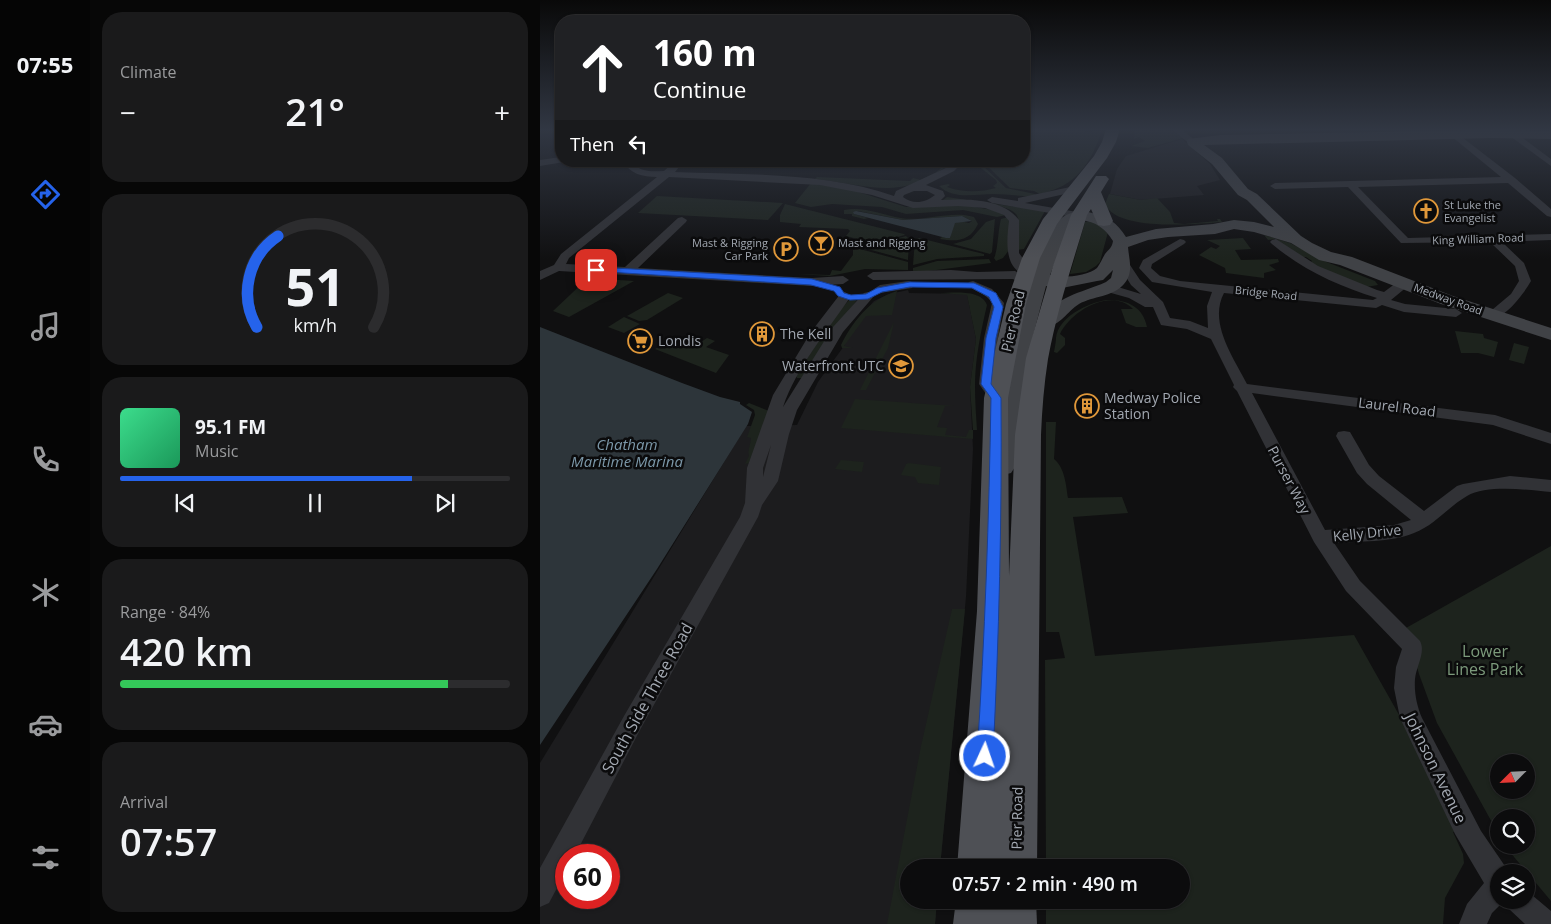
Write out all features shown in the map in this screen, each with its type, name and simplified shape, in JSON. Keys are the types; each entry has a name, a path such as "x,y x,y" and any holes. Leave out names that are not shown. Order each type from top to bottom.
{"main road":[{"name":"Pier Road","path":"979,859 993,611 996,510 996,398 1034,278 1049,223 1088,172"},
{"name":"Pier Road","path":"1034,278 1079,215 1105,172"},
{"name":"Medway Road","path":"1226,172 1243,192 1252,197 1295,239 1325,256 1346,261 1492,315 1551,334"},
{"path":"1048,322 1066,305 1108,288 1121,277 1122,252 1112,226 1104,221 1093,192"},
{"name":"Medway Road","path":"1243,192 1242,198 1249,208 1307,237 1346,261"},
{"path":"1034,278 1097,276 1105,270 1111,258 1122,252 1142,235 1216,229 1225,232 1248,231 1252,216 1249,208"},
{"path":"996,510 1008,439 1015,376 1034,278 1063,225 1079,215 1163,232"},
{"path":"1248,227 1280,225"},
{"path":"1248,227 1295,239"},
{"name":"Pier Road","path":"1016,859 1028,435 1033,377 1048,322 1034,278"},
{"path":"975,924 976,909"},
{"path":"1015,909 1015,924"}],"street":[{"path":"639,172 820,182 874,192 902,202 968,204 993,208 1008,213 1014,220 1011,240 1034,278"},
{"path":"902,202 898,196 944,172"},
{"path":"1502,172 1551,214"},
{"path":"558,267 565,256 667,174"},
{"path":"924,204 937,200 940,196 936,191 937,177"},
{"path":"1275,186 1512,180"},
{"name":"King William Road","path":"1350,184 1405,242 1551,237"},
{"path":"874,192 911,189 936,191 1079,215"},
{"path":"1010,202 1061,194 1075,189"},
{"path":"628,272 682,220"},
{"path":"1492,315 1516,296 1525,282 1520,265 1493,239"},
{"path":"1152,276 1145,268 1147,262 1180,242"},
{"path":"1276,242 1289,254 1309,267 1385,299 1404,283"},
{"path":"1122,252 1135,282 1160,305 1159,310 1166,322 1175,321 1198,328 1214,328"},
{"path":"540,276 558,267 812,282 881,280 882,286 874,293"},
{"path":"951,274 976,276 1015,275 1034,278"},
{"path":"852,282 951,274 1034,278"},
{"name":"Bridge Road","path":"1152,276 1162,282 1210,287 1218,290 1229,289 1376,304 1385,299 1404,308 1456,313"},
{"path":"852,282 856,298 910,284 974,285 1034,278"},
{"name":"South Side Three Road","path":"540,894 637,715 749,517 754,502 755,468 784,386 852,282"},
{"path":"974,285 993,295 998,303 991,338 986,384 996,398"},
{"path":"1108,288 1140,298 1159,310 1197,318 1214,328"},
{"path":"1214,328 1215,295 1218,290"},
{"name":"South Side Three Road","path":"754,502 770,481 784,423 802,389 841,325 874,293"},
{"name":"Purser Way","path":"1214,328 1240,387 1320,537 1354,586 1413,646"},
{"path":"784,386 802,389"},
{"name":"Laurel Road","path":"1240,387 1495,420 1551,439"},
{"path":"1344,436 1363,469 1424,521"},
{"name":"Kelly Drive","path":"1320,537 1394,532 1407,529 1424,521 1462,490 1510,482 1551,486"},
{"name":"Johnson Avenue","path":"1413,646 1403,682 1409,712 1415,728 1472,841 1490,868"},
{"path":"1473,924 1473,919 1480,907 1490,896"},
{"path":"1528,909 1545,924"}],"shaded area":[{"path":"1116,172 1215,172 1220,180 1197,186 1204,195 1141,200 1110,194"},
{"path":"908,290 909,293 967,294 976,339 970,387 973,449 966,597 941,859 900,859 900,909 936,909 935,924 540,924 540,763 746,426 797,425 818,382 844,346 846,336 856,321 874,301 889,294"}],"green space":[{"path":"938,172 918,182 903,187 887,188 815,179 817,177 910,181 913,178 921,180"},
{"path":"986,172 990,172 1006,188 1037,196 958,195 939,186 948,184 950,185 947,187 953,189 984,190 996,188 993,186 997,183"},
{"path":"994,172 1080,172 1063,185 1040,194 1034,191 1010,188"},
{"path":"811,183 852,190 906,207 969,206 993,210 1006,215 997,217 963,210 906,214 882,207 832,204 811,207 795,203"},
{"path":"1109,194 1141,200 1157,198 1170,212 1174,223 1218,221 1217,219 1220,219 1222,222 1177,225 1141,223 1112,213 1105,204"},
{"path":"657,196 783,203 768,220 638,213"},
{"path":"947,197 1045,211 1024,249 1017,250 1018,217 1011,210 993,205 943,200"},
{"path":"785,204 905,235 859,247 861,240 846,236 850,231 848,229 799,227 801,224 780,222 780,215"},
{"path":"859,209 894,217 918,219 903,220 858,211 854,214 868,218 864,219 852,216 852,214 844,214 844,210"},
{"path":"947,215 965,215 974,217 978,224 971,234 962,239 946,240 940,239 942,237 950,238 953,224 960,221 969,223 972,221 962,216 920,219"},
{"path":"1008,217 1009,250 1003,258 996,261 994,258 1001,219"},
{"path":"995,219 992,252 990,254 953,244 971,239 986,222"},
{"path":"1090,221 1100,225 1108,232 1100,262 1086,272 1070,274 1085,222"},
{"path":"1264,235 1290,243 1324,261 1375,281 1378,285 1366,287 1309,264 1312,261 1306,257 1299,257 1276,239 1268,240"},
{"path":"906,236 909,239 908,260 864,248"},
{"path":"919,238 984,254 984,256 937,259 913,265 915,239"},
{"path":"1243,238 1251,249 1235,250 1241,260 1278,259 1279,262 1269,265 1276,270 1264,273 1264,278 1226,273 1225,268 1199,255 1211,247 1216,249 1220,246 1207,240"},
{"path":"860,249 908,262 908,270 865,269 830,276 796,274 830,275 832,270 841,271 853,255 853,250"},
{"path":"989,259 991,263 913,273 913,268 937,261"},
{"path":"588,278 634,281 569,317 553,311"},
{"path":"897,291 892,315 866,316 844,346 853,348 842,348 841,345 846,336 863,312 879,299"},
{"path":"668,293 683,298 647,320 639,321 627,316"},
{"path":"939,293 973,294 979,296 987,305 976,366 977,430 973,430 970,387 976,339 967,295"},
{"path":"849,300 857,300 802,378 797,378 796,376 831,321"},
{"path":"1106,300 1113,300 1092,305 1073,317 1060,334 1065,338 1065,345 1057,353 1054,352 1058,330 1068,318 1083,308"},
{"path":"1115,300 1127,303 1138,309 1147,327 1136,327 1126,323 1121,309 1133,309"},
{"path":"624,317 640,324 624,333 608,327"},
{"path":"894,322 888,348 866,390 860,390"},
{"path":"1455,331 1483,334 1484,338 1498,342 1494,357 1478,353 1461,353"},
{"path":"676,337 698,344 707,338 715,341 706,347 729,355 716,373 655,349"},
{"path":"1514,343 1529,347 1524,364 1509,360"},
{"path":"855,399 954,406 945,406 937,427 947,428 945,435 966,437 969,430 973,430 973,439 841,428"},
{"path":"749,403 769,411 749,463 745,464 749,456 748,451 751,440 751,438 747,437 755,415 754,410 746,405"},
{"path":"1046,422 1056,422 1054,459 1063,472 1068,498 1122,497 1128,513 1073,517 1095,656 1354,635 1429,768 1460,831 1453,832 1463,854 1464,863 1445,898 1443,924 1046,924 1046,909 1190,909 1190,859 1046,859 1045,660 1065,658 1059,632 1046,632"},
{"path":"841,460 864,462 862,472 835,469"},
{"path":"906,464 941,467 939,485 918,483 915,477 901,475"},
{"name":"Lower Lines Park","path":"1551,546 1551,901 1535,882 1535,864 1520,864 1512,854 1535,854 1535,809 1490,809 1490,819 1437,723 1419,674 1406,628"},
{"path":"952,609 965,609 941,859 900,859 900,909 936,909 935,924 887,924 921,746"}],"water":[{"path":"853,212 903,220 962,216 972,221 955,223 950,238 946,238 854,214"},
{"name":"Chatham Maritime Marina","path":"540,327 682,383 740,402 740,404 752,412 748,424 657,569 540,745"}],"place":[{"name":"St Luke the Evangelist","path":"1426,211"},
{"name":"Mast and Rigging","path":"821,243"},
{"name":"Mast & Rigging Car Park","path":"786,249"},
{"name":"The Kell","path":"762,334"},
{"name":"Londis","path":"640,341"},
{"name":"Waterfront UTC","path":"901,366"},
{"name":"Medway Police Station","path":"1087,406"}],"route":[{"path":"596,270 812,282 837,289 838,292 845,296 856,298 868,296 880,289 910,284 974,285 987,290 993,295 998,307 991,338 986,384 996,398 996,510 993,611 985,756"}]}
